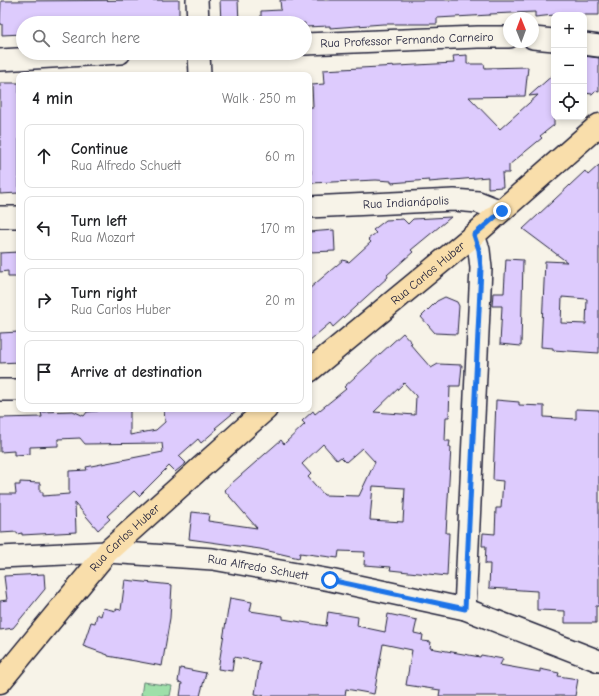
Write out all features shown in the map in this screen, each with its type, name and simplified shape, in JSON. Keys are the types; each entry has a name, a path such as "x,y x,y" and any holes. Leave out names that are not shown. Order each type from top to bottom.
{"main road":[{"name":"Rua Carlos Huber","path":"312,369 474,235 599,125"},
{"name":"Rua Carlos Huber","path":"0,682 107,552 263,412"}],"street":[{"path":"197,0 198,16"},
{"name":"Rua Professor Fernando Carneiro","path":"312,44 478,37 503,38"},
{"path":"539,39 551,40"},
{"path":"587,44 599,46"},
{"path":"0,60 16,59"},
{"path":"199,60 200,72"},
{"name":"Rua Indianápolis","path":"312,207 454,200 478,202 502,211"},
{"path":"0,217 16,217"},
{"path":"465,609 481,268 479,250 474,235"},
{"path":"0,390 16,390"},
{"name":"Rua Alfredo Schuett","path":"0,557 107,552 213,559 330,580 465,609 599,661"}],"green space":[{"path":"143,682 172,686 170,696 141,696"}],"building":[{"path":"179,0 179,16 16,16 16,34 2,35 2,24 0,24 1,1"},
{"path":"220,0 238,0 239,16 221,16"},
{"path":"280,0 599,0 599,15 587,15 587,12 551,12 551,15 539,17 539,12 503,12 503,13 490,15 437,18 437,24 383,24 330,28 330,26 312,27 312,16 261,16 261,11 281,10"},
{"path":"467,55 467,64 484,64 485,68 528,67 525,96 469,97 500,129 538,95 529,96 551,77 551,120 554,120 554,125 540,136 542,138 509,165 509,173 502,173 503,187 488,188 488,177 429,182 429,180 391,183 391,181 376,180 312,183 312,85 324,84 323,70 454,63 453,56"},
{"path":"587,56 599,58 599,92 595,91 592,94 587,93"},
{"path":"0,83 16,83 16,193 0,194"},
{"path":"599,165 599,353 553,350 553,348 541,347 545,261 567,262 523,229 585,171 588,175","holes":["562,297 587,299 586,324 561,323"]},
{"path":"451,217 411,250 413,252 387,275 388,277 333,327 330,323 312,338 312,286 343,260 349,262 371,242 368,239 376,233 373,230 386,220 403,219 408,224 413,219"},
{"path":"334,230 335,251 312,252 312,232"},
{"path":"16,252 16,277 8,277 8,271 0,272 0,253"},
{"path":"506,259 523,260 521,346 500,344 502,306 492,306 493,293 504,293"},
{"path":"445,297 457,302 459,306 457,334 435,333 421,317 437,301"},
{"path":"16,332 16,362 0,363 0,333"},
{"path":"403,333 412,343 410,344 431,368 438,364 462,365 460,386 450,386 449,417 446,417 445,441 450,441 449,447 451,447 446,533 449,533 447,576 390,570 391,567 364,565 365,552 339,551 338,558 300,553 299,558 260,549 189,539 192,512 209,514 208,521 257,528 224,490 281,440 284,444 305,424 302,421 313,411 315,414 346,389 344,387","holes":["404,383 416,396 415,415 374,412","323,444 337,460 341,457 346,462 362,448 375,462 359,496 324,495 308,477 311,474 302,464","373,486 405,488 403,522 370,520"]},
{"path":"496,400 519,402 519,405 544,406 544,417 576,419 576,409 599,410 599,606 596,606 596,623 565,623 565,611 537,610 537,591 489,588 490,564 485,564 486,546 482,546 483,533 495,534 496,508 501,508 503,481 493,480"},
{"path":"41,412 75,412 84,416 87,412 130,412 130,435 156,430 165,422 164,412 234,412 215,428 217,429 201,443 198,439 179,456 186,463 175,472 169,466 139,496 134,491 107,516 110,519 98,530 75,503 76,532 22,535 22,533 17,534 17,532 0,533 0,494 16,494 15,485 20,485 20,482 40,483 40,492 43,492 43,496 69,494 69,471 87,470 86,467 163,452 162,443 85,444 80,438 58,439 58,446 30,447 30,454 14,455 14,451 0,452 0,418 42,417"},
{"path":"44,574 45,589 13,628 0,630 0,601 7,600 4,576"},
{"path":"125,580 172,585 170,618 162,666 108,656 83,646 91,622 95,623 97,614 101,616 103,608 116,611 116,609 121,610"},
{"path":"230,598 252,602 250,611 283,616 283,619 326,626 328,612 358,617 357,626 385,632 388,614 417,620 414,633 423,635 422,641 431,642 430,648 480,657 481,655 503,659 500,665 540,672 540,669 559,673 558,676 578,679 575,696 439,696 440,690 406,685 412,650 383,644 374,694 346,689 345,696 266,696 255,694 260,662 234,657 232,671 218,669"},
{"path":"180,668 206,673 200,696 180,696 182,683 178,682"}],"route":[{"path":"330,580 465,609 481,268 479,250 474,235 502,211"}]}
